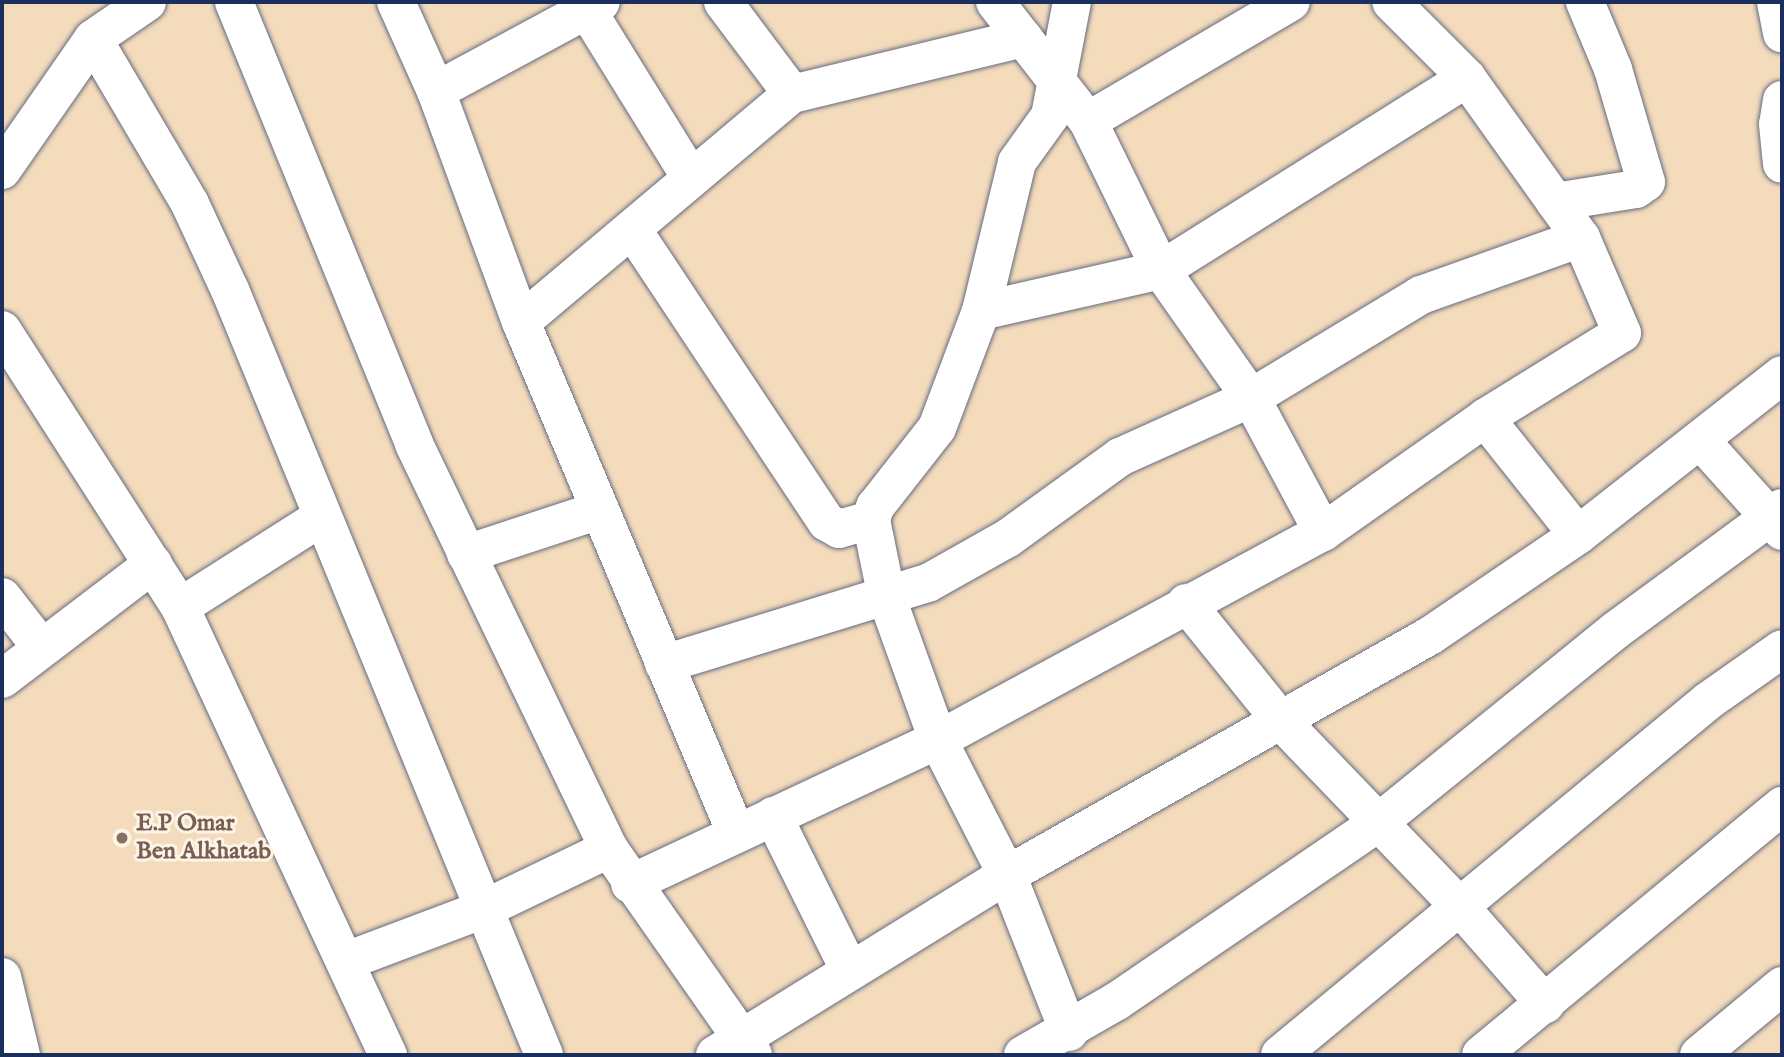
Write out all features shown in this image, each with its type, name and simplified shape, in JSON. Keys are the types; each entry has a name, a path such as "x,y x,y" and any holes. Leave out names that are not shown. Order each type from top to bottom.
{"street":[{"path":"2,170 93,39 147,2"},
{"path":"234,2 414,444 466,554 609,849 736,1050 849,969 1007,874 1283,723 1431,635 1578,536 1782,375"},
{"path":"396,2 436,91 520,322 736,833"},
{"path":"723,2 792,94"},
{"path":"995,2 1088,121 1161,270 1251,398 1323,532"},
{"path":"1069,1032 1007,874 938,740 887,598 871,520 874,507 937,428 981,312 1017,162 1050,116 1059,84 1072,2"},
{"path":"1088,121 1291,2"},
{"path":"630,884 938,740 1186,603 1323,532 1485,418 1622,334 1581,238 1467,78 1391,2"},
{"path":"1555,202 1636,189 1646,182 1613,69 1585,2"},
{"path":"1776,2 1782,33"},
{"path":"436,91 590,5 691,178"},
{"path":"520,322 792,94 1023,38"},
{"path":"93,39 190,204 230,290 320,518 544,1055"},
{"path":"981,312 1161,270 1467,78"},
{"path":"1782,100 1777,124 1782,164"},
{"path":"632,229 827,522 839,529 871,520"},
{"path":"664,664 887,598 974,559 1120,457 1251,398 1421,295 1581,238"},
{"path":"2,330 180,607 388,1055"},
{"path":"1485,418 1578,536"},
{"path":"1023,1055 1069,1032 1379,822 1616,630 1778,519 1701,441"},
{"path":"466,554 600,510"},
{"path":"180,607 320,518"},
{"path":"2,679 40,647 153,564"},
{"path":"2,597 40,647"},
{"path":"1186,603 1283,723 1461,908 1545,1004"},
{"path":"1280,1055 1708,701 1782,649"},
{"path":"1481,1055 1782,806"},
{"path":"773,816 849,969"},
{"path":"346,961 482,910 609,849"},
{"path":"1699,1055 1782,986"},
{"path":"5,1002 22,1055"}],"place":[{"name":"E.P Omar Ben Alkhatab","path":"122,838"}]}
